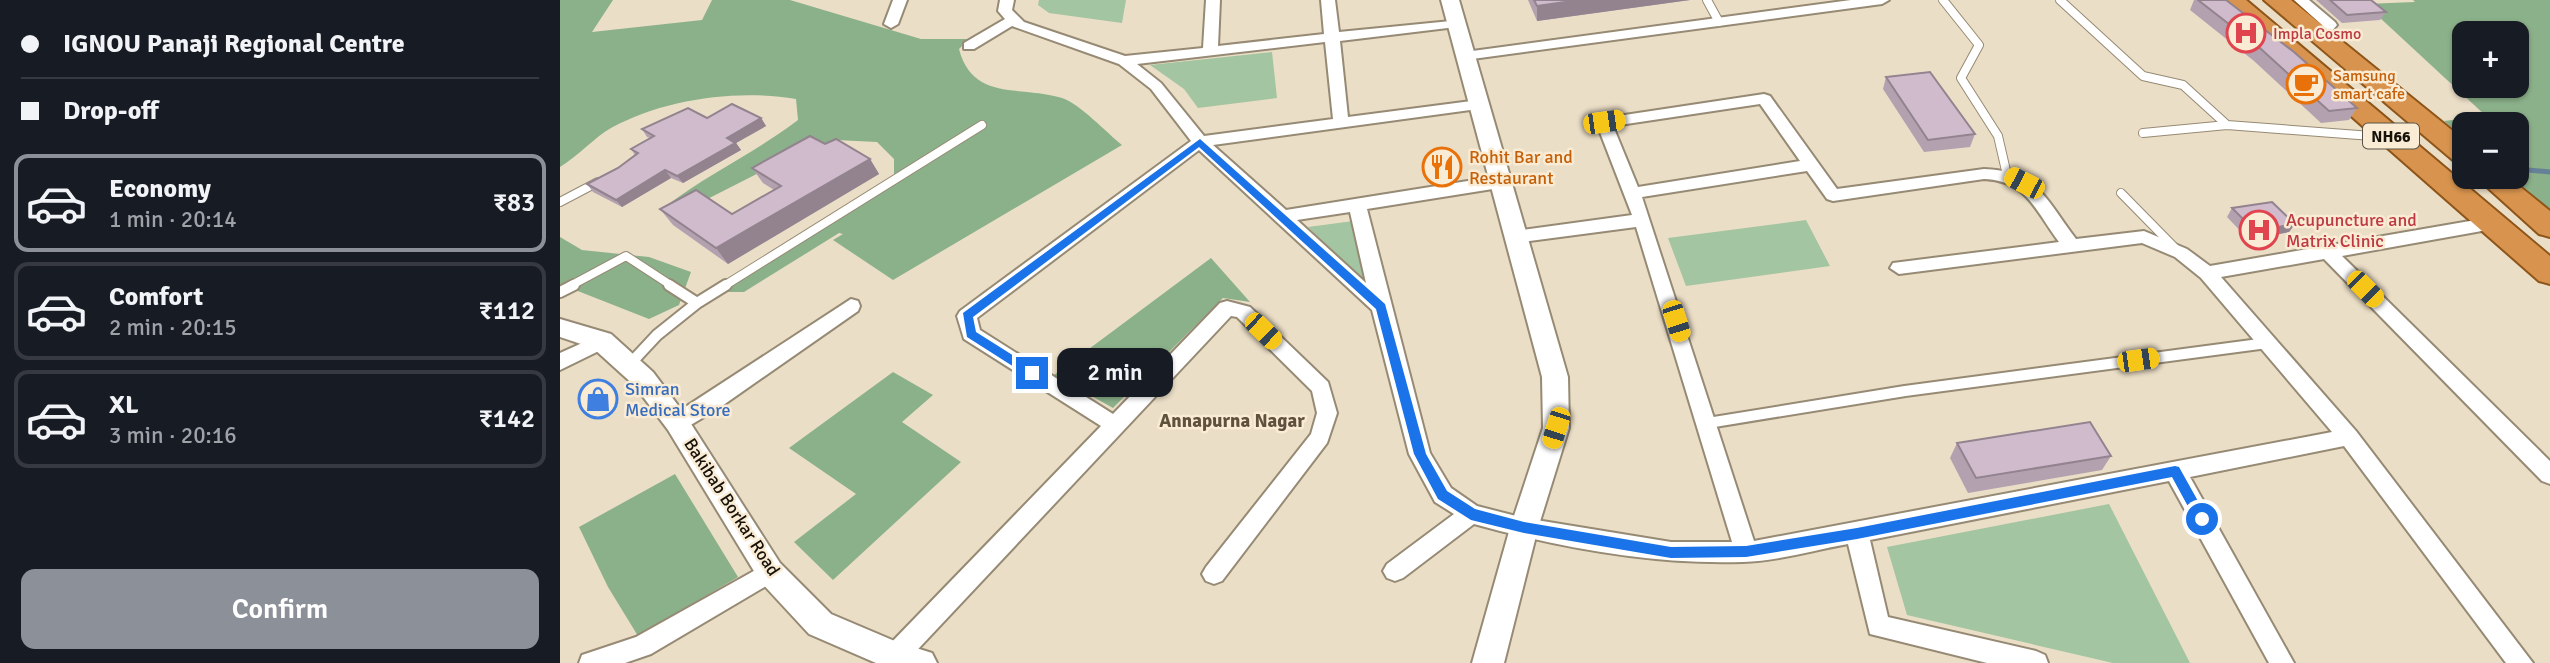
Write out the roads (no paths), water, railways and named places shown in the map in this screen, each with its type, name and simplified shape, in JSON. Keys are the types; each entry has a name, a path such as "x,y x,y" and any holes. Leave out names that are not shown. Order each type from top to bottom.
{"highway":[{"name":"NH66","path":"2276,0 2452,145"},
{"name":"NH66","path":"2229,4 2550,273"},
{"path":"2505,189 2550,226"}],"street":[{"path":"891,24 900,0"},
{"path":"1007,0 1004,11 1019,25 1125,61 1156,86 1200,142 1280,218 1381,307"},
{"path":"1210,52 1213,0"},
{"path":"1328,0 1341,123"},
{"path":"1465,56 1882,0"},
{"path":"2301,0 2330,24 2320,36"},
{"path":"1125,61 1331,39 1453,12 1555,377 1556,428 1524,527 1488,663"},
{"path":"969,46 1013,20"},
{"path":"1746,552 1643,220 1604,122 1764,99 1833,195 1984,174 2007,175 2024,183 2071,245"},
{"path":"1115,425 971,334 967,316 1200,142 1479,105"},
{"path":"1633,193 1810,165"},
{"path":"1280,218 1499,182"},
{"path":"1357,205 1420,454 1443,495 1471,514 1524,527 1671,552 1746,552 1857,533 2349,437"},
{"path":"1515,237 1643,220"},
{"path":"2207,273 2493,223"},
{"path":"1899,268 2144,237 2181,253 2207,273 2349,437 2521,663"},
{"path":"2328,252 2550,475"},
{"path":"677,423 851,306"},
{"path":"908,659 1115,425 1227,308 1243,312 1321,388 1327,413 1320,438 1214,574"},
{"name":"Bakibab Borkar Road","path":"560,328 602,341 644,379 677,423 770,572 820,624 908,659"},
{"path":"560,362 602,341"},
{"path":"2175,471 2282,663"},
{"path":"1395,571 1471,514"},
{"path":"1857,533 1878,626 2036,663"},
{"path":"591,663 642,646 770,572"}],"lane":[{"path":"1707,0 1719,22"},
{"path":"1943,0 1979,45 1961,78 1998,135 2007,175"},
{"path":"2060,0 2143,75 2183,85 2227,125"},
{"path":"629,365 657,335 697,303 982,125"},
{"path":"2143,133 2227,125 2386,137"},
{"path":"560,202 608,176"},
{"path":"2121,193 2181,253"},
{"path":"560,292 626,256 697,303"},
{"path":"1708,423 1905,391 2267,343"}],"waterway":[{"path":"2529,170 2550,172"}],"place":[{"name":"Impla Cosmo","path":"2246,33"},
{"name":"Samsung smart cafe","path":"2306,84"},
{"name":"Rohit Bar and Restaurant","path":"1442,167"},
{"name":"Acupuncture and Matrix Clinic","path":"2259,230"},
{"name":"Simran Medical Store","path":"598,399"}],"district":[{"name":"Annapurna Nagar","path":"1232,420"}]}
